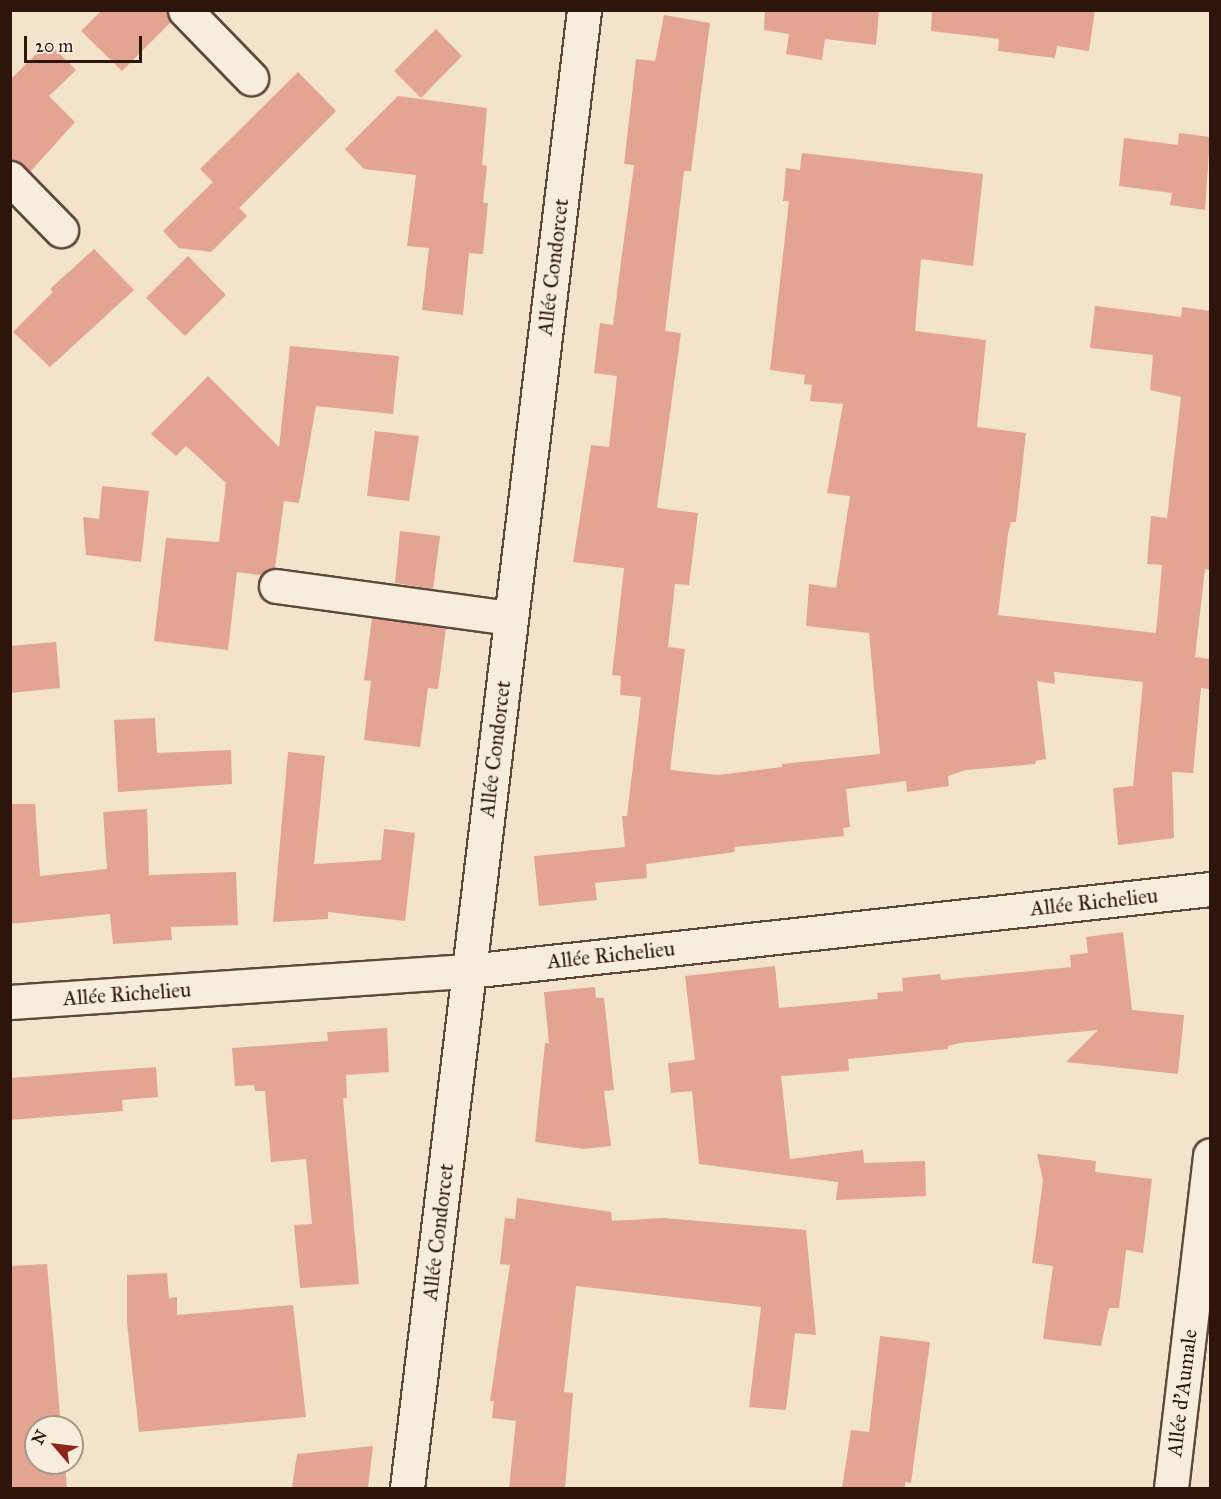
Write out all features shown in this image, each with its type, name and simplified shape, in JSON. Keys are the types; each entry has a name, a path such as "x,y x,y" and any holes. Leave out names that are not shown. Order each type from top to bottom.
{"street":[{"path":"184,10 251,78"},
{"name":"Allée Condorcet","path":"408,1488 584,10"},
{"path":"10,178 62,230"},
{"path":"276,586 510,618"},
{"name":"Allée Richelieu","path":"10,1002 469,971 1210,889"},
{"name":"Allée d'Aumale","path":"1171,1488 1210,1155"}],"building":[{"path":"102,10 167,10 171,22 122,71 81,31"},
{"path":"765,10 879,10 876,45 825,39 822,60 786,54 789,34 764,30"},
{"path":"932,10 1095,10 1089,51 1057,46 1055,58 998,51 999,39 931,31"},
{"path":"664,15 710,23 691,171 684,171 665,331 681,333 657,508 698,513 689,585 675,584 668,647 685,649 670,770 718,775 782,767 782,764 880,754 869,633 806,626 809,584 836,588 850,496 827,493 843,404 810,401 812,385 804,384 805,375 770,370 789,201 783,201 786,168 800,170 802,153 983,174 973,266 921,259 915,331 986,340 977,427 1026,433 1016,522 1011,522 1008,534 998,615 1156,633 1162,565 1147,564 1151,516 1167,518 1181,397 1150,390 1153,355 1090,348 1095,306 1181,317 1182,307 1210,311 1210,570 1205,569 1195,657 1210,659 1210,689 1201,688 1193,773 1172,772 1174,838 1118,845 1113,788 1133,786 1143,682 1054,672 1055,684 1037,681 1046,759 1035,761 1036,764 966,770 948,776 949,786 907,792 906,781 846,789 850,827 843,828 844,836 734,847 735,852 646,864 647,878 595,883 597,900 539,906 534,856 625,847 622,816 627,816 641,697 620,695 621,676 612,675 624,568 573,562 591,445 609,447 617,376 594,373 600,323 613,325 634,165 624,164 636,59 655,61"},
{"path":"436,29 462,56 421,98 394,71"},
{"path":"48,42 76,70 49,96 75,122 30,172 10,160 10,80"},
{"path":"298,72 336,111 239,208 247,216 211,252 179,248 163,231 213,182 200,169"},
{"path":"398,96 487,108 482,165 487,166 483,203 488,203 483,254 469,253 463,315 422,310 429,248 407,246 416,175 364,169 345,149"},
{"path":"1179,133 1210,137 1205,210 1170,205 1172,193 1119,186 1124,138 1178,145"},
{"path":"94,249 134,290 50,367 13,332 53,292 50,289"},
{"path":"188,256 226,295 185,336 146,298"},
{"path":"290,346 399,356 393,414 316,406 299,503 284,501 275,568 261,575 237,572 228,650 154,641 166,538 219,542 226,483 186,446 176,456 151,434 208,376 279,447"},
{"path":"375,431 419,436 409,501 367,496"},
{"path":"102,486 149,491 141,562 86,555 83,517 99,519"},
{"path":"400,531 440,536 433,589 395,583"},
{"path":"372,618 446,628 438,689 428,688 420,747 364,740 371,681 364,680"},
{"path":"56,642 60,688 10,693 10,646"},
{"path":"155,718 157,753 231,750 232,784 118,792 114,720"},
{"path":"288,752 325,756 314,864 381,860 384,829 415,833 405,921 328,912 328,919 273,922"},
{"path":"10,804 35,804 40,876 107,869 103,812 147,809 149,875 236,872 238,925 171,927 172,940 113,944 110,914 10,924"},
{"path":"1123,932 1132,1010 1184,1015 1178,1074 1066,1062 1098,1030 960,1043 948,1046 948,1049 848,1059 849,1071 781,1076 790,1159 863,1150 864,1163 925,1161 926,1196 836,1200 838,1182 699,1164 692,1091 671,1093 668,1063 695,1060 685,976 775,966 779,1008 878,999 877,993 903,991 902,978 940,974 941,980 1071,967 1070,955 1088,953 1086,937"},
{"path":"595,987 596,998 604,998 614,1090 604,1091 611,1146 584,1149 535,1142 545,1043 549,1043 544,992"},
{"path":"387,1028 389,1072 346,1075 347,1098 343,1098 359,1284 300,1288 294,1225 312,1224 306,1159 271,1162 265,1091 255,1091 254,1085 235,1086 232,1048 328,1041 327,1032"},
{"path":"156,1067 158,1097 122,1100 123,1111 10,1120 10,1078"},
{"path":"1037,1154 1096,1161 1095,1172 1152,1179 1143,1253 1126,1250 1119,1308 1109,1308 1101,1346 1043,1339 1053,1266 1032,1263 1043,1180"},
{"path":"517,1198 611,1212 612,1221 663,1218 806,1230 816,1335 795,1333 786,1410 749,1407 761,1307 576,1286 564,1392 573,1393 565,1488 509,1488 516,1421 492,1418 494,1401 490,1401 510,1265 500,1264 505,1218 515,1219"},
{"path":"47,1264 60,1415 24,1415 24,1475 66,1475 67,1488 10,1488 10,1266"},
{"path":"167,1273 169,1298 177,1297 177,1315 293,1305 306,1417 139,1432 127,1323 127,1275"},
{"path":"880,1336 930,1342 911,1483 905,1482 905,1488 842,1488 851,1430 869,1432"},
{"path":"373,1446 368,1488 292,1488 297,1454"}]}
